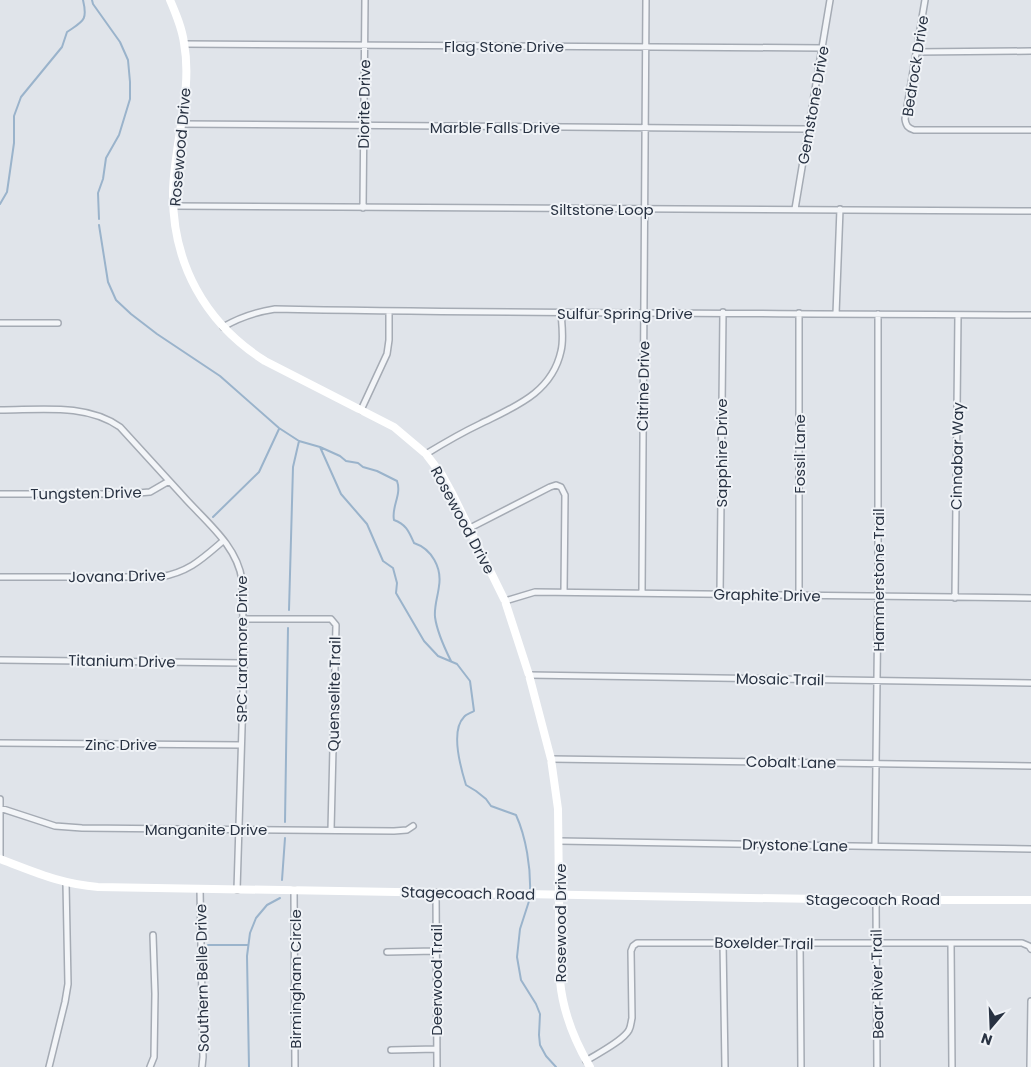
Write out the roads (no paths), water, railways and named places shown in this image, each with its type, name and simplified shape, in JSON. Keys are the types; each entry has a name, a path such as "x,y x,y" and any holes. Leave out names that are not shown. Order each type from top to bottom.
{"street":[{"name":"Rosewood Drive","path":"170,0 185,44 186,70 173,191 176,236 199,294 209,311 222,327 250,352 394,427 426,454 442,475 505,601 530,675 551,760 558,808 561,997 569,1026 588,1064"},
{"name":"Diorite Drive","path":"363,208 365,0"},
{"name":"Citrine Drive","path":"642,592 646,0"},
{"name":"Gemstone Drive","path":"795,209 830,0"},
{"name":"Bedrock Drive","path":"925,0 906,120 908,128 914,130 1031,130"},
{"name":"Flag Stone Drive","path":"185,44 823,48"},
{"path":"916,52 1031,51"},
{"name":"Marble Falls Drive","path":"181,124 809,128"},
{"name":"Siltstone Loop","path":"174,206 1031,211"},
{"path":"836,314 840,209"},
{"name":"Sulfur Spring Drive","path":"222,327 238,318 274,309 389,312 723,312 1031,316"},
{"path":"361,410 387,354 389,312"},
{"name":"Sapphire Drive","path":"720,594 723,312"},
{"path":"426,454 453,438 526,402 538,392 552,375 561,353 562,313"},
{"name":"Fossil Lane","path":"799,313 799,596"},
{"name":"Hammerstone Trail","path":"875,846 878,596 878,314"},
{"name":"Cinnabar Way","path":"955,598 958,315"},
{"path":"0,323 58,323"},
{"name":"SPC Laramore Drive","path":"0,410 80,411 100,415 120,427 219,533 240,568 244,663 237,890"},
{"name":"Tungsten Drive","path":"0,494 126,494 150,492 169,481"},
{"path":"470,528 550,487 556,485 561,487 565,494 564,592"},
{"name":"Jovana Drive","path":"0,577 160,577 181,572 193,566 223,541"},
{"name":"Graphite Drive","path":"505,601 535,592 1031,598"},
{"name":"Quenselite Trail","path":"242,619 331,620 336,625 331,830"},
{"name":"Titanium Drive","path":"0,660 244,663"},
{"name":"Mosaic Trail","path":"530,675 1031,682"},
{"name":"Zinc Drive","path":"0,743 241,745"},
{"name":"Cobalt Lane","path":"551,760 1031,766"},
{"path":"0,799 0,859"},
{"name":"Manganite Drive","path":"0,808 55,826 65,827 394,831 406,830 414,826"},
{"name":"Drystone Lane","path":"559,842 1031,849"},
{"name":"Stagecoach Road","path":"0,859 66,883 98,887 876,900 1031,900"},
{"path":"49,1067 68,984 66,883"},
{"name":"Southern Belle Drive","path":"200,889 202,1067"},
{"name":"Birmingham Circle","path":"294,890 295,1067"},
{"name":"Deerwood Trail","path":"436,892 437,1067"},
{"name":"Bear River Trail","path":"876,900 878,1067"},
{"path":"150,1067 154,1057 155,986 153,935"},
{"name":"Boxelder Trail","path":"588,1064 630,1029 632,1018 631,951 637,943 1022,943 1031,949"},
{"path":"724,943 725,1067"},
{"path":"800,944 801,1067"},
{"path":"951,944 952,1067"},
{"path":"387,952 436,951"},
{"path":"1030,1067 1031,1001"},
{"path":"391,1050 436,1049"}],"waterway":[{"path":"0,204 7,192 14,143 14,116 21,97 62,47 67,32 83,20 85,12 83,0"},
{"path":"92,0 120,42 128,60 130,82 130,99 119,135 106,158 103,179 98,193 99,219"},
{"path":"99,225 108,282 116,300 157,334 220,376 279,428 299,441 320,447 341,494 367,524 383,561 393,568 397,583 396,593 424,641 438,656 457,664 470,681 474,711 467,714 460,723 457,740 459,760 464,778 466,785 486,799 491,806 516,815 523,833 527,853 530,893"},
{"path":"213,517 259,472 279,429"},
{"path":"289,610 293,467 299,441"},
{"path":"320,447 340,456 346,461 358,463 363,467 377,471 397,481 398,491 393,515 394,520 404,526 414,543 431,554 437,566 440,579 435,617 439,634 451,661"},
{"path":"285,822 288,628"},
{"path":"282,880 285,838"},
{"path":"249,1067 247,956 250,933 256,918 267,905 280,898"},
{"path":"530,898 520,929 517,957 521,980 540,1014 540,1045 546,1056 556,1067"},
{"path":"208,945 248,945"}]}
